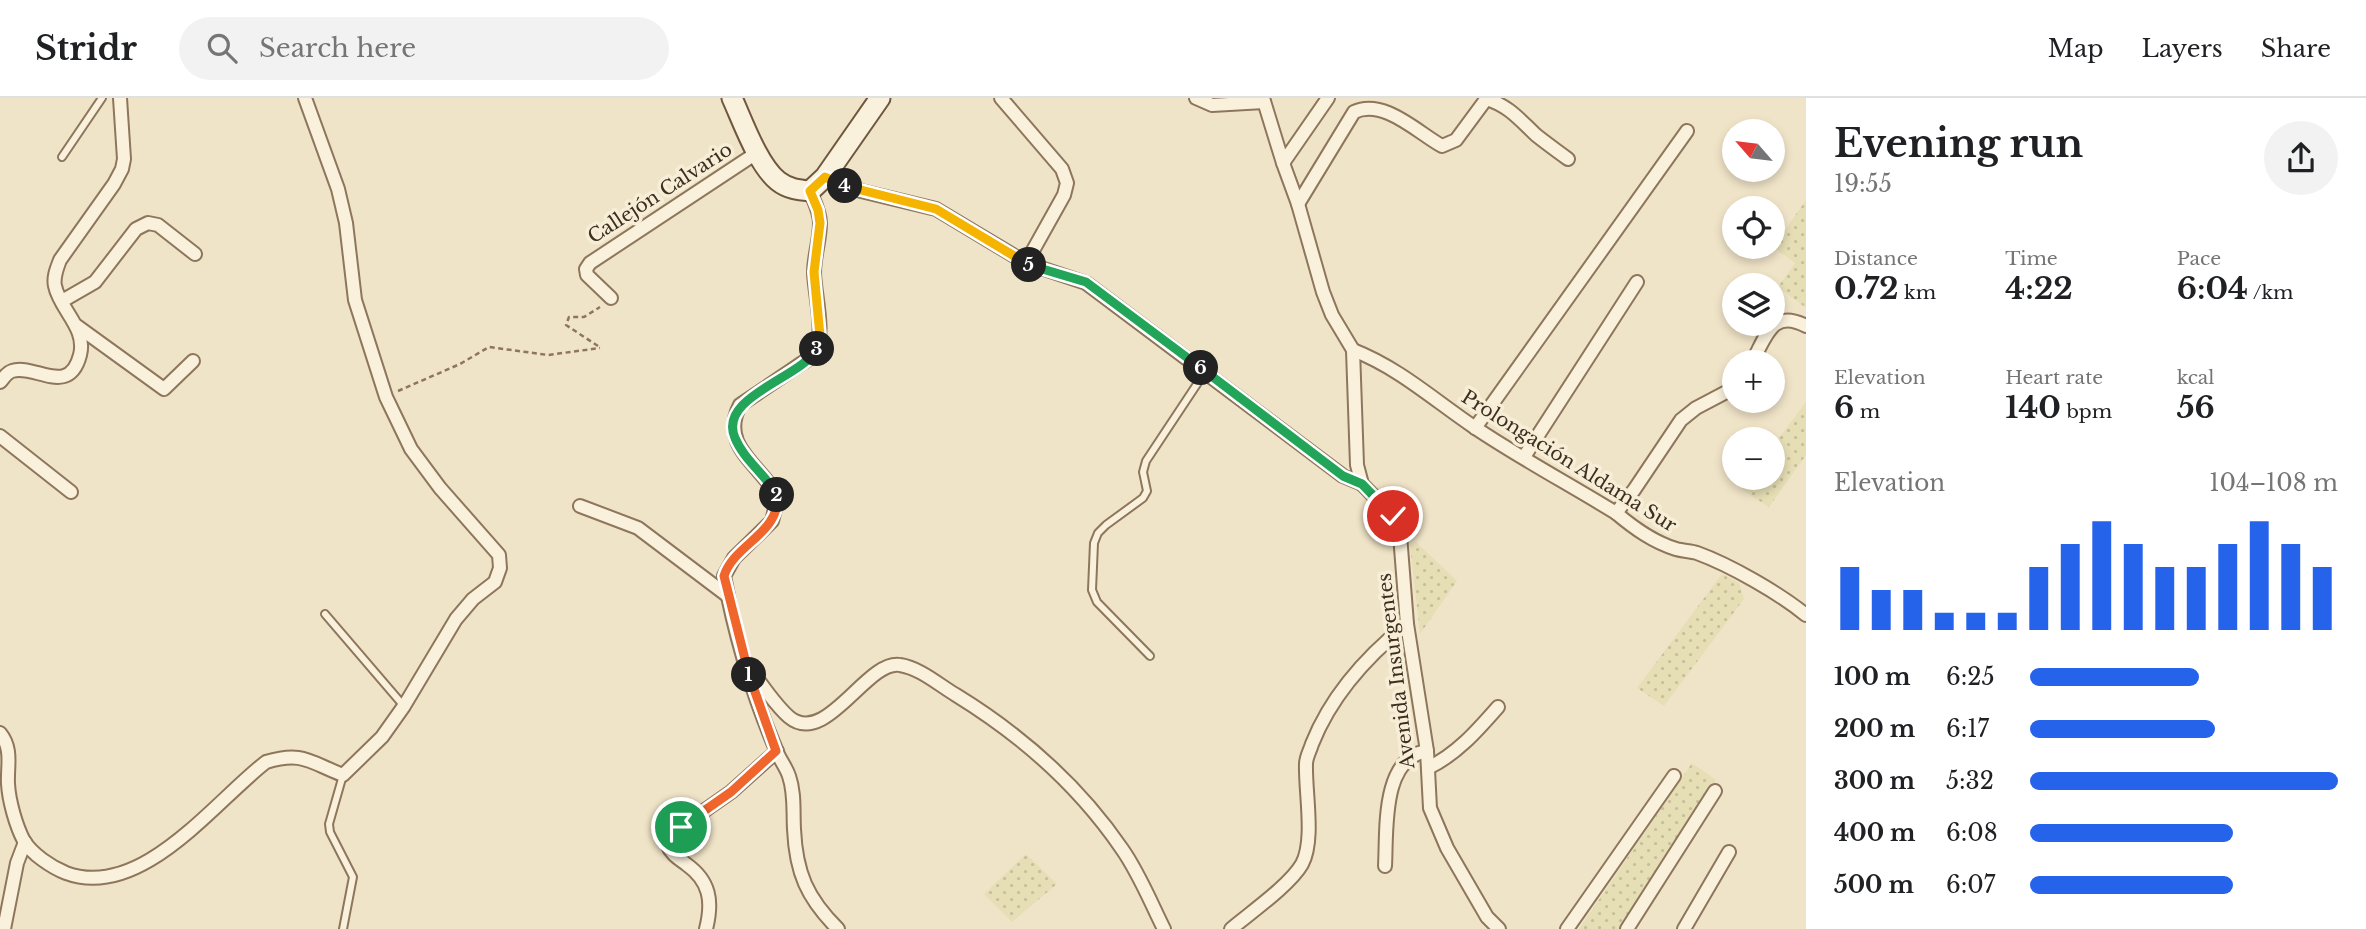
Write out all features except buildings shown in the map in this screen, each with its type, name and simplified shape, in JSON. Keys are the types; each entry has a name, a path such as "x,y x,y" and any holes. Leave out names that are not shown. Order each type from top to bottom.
{"street":[{"path":"0,382 7,373 14,370 60,378 71,372 82,352 77,326 54,285 55,274 60,260 122,169 124,148 120,98"},
{"path":"0,733 8,746 8,785 15,816 25,842 48,864 59,870 87,877 110,877 125,873 165,849 266,762 286,756 304,758 343,775 382,737 404,706 456,619 473,599 495,582 500,568 499,555 440,488 411,449 386,397 355,300 346,223 338,188 305,98"},
{"path":"732,98 769,172 779,182 793,189 810,191 825,177 880,98"},
{"path":"1001,98 1062,169 1067,183 1065,195 1026,264"},
{"path":"1196,98 1212,105 1263,100 1332,315 1353,350 1357,465 1362,484"},
{"path":"1283,163 1328,98"},
{"path":"1298,204 1354,112 1370,104 1401,114 1442,146 1456,140 1487,99 1500,103 1568,159"},
{"path":"1475,428 1687,131"},
{"name":"Callejón Calvario","path":"611,298 587,275 586,270 597,257 758,152"},
{"name":"Avenida Insurgentes","path":"825,177 860,191 936,209 1026,264 1086,282 1343,476 1362,484 1393,516 1401,535 1407,624 1427,751 1430,808 1447,848 1488,917 1499,929"},
{"path":"810,191 820,223 814,272 820,336 818,347 814,355 740,405 735,415 733,435 778,497 772,521 734,558 724,576 745,665 776,751 789,776 802,880 838,929"},
{"path":"62,300 94,282 136,229 148,223 158,225 195,254"},
{"path":"1524,457 1637,282"},
{"path":"1758,350 1768,332 1781,320 1789,318 1806,326"},
{"path":"77,326 164,388 193,361"},
{"name":"Prolongación Aldama Sur","path":"1353,350 1378,360 1408,378 1475,428 1616,513 1654,540 1677,550 1696,553 1761,585 1806,615"},
{"path":"1616,513 1681,419 1722,394"},
{"path":"0,436 71,492"},
{"path":"580,506 638,528 728,596"},
{"path":"1231,929 1295,874 1303,862 1308,841 1306,760 1315,737 1326,715 1361,667 1407,624"},
{"path":"745,665 790,718 806,724 822,720 882,670 898,664 915,670 982,711 1063,776 1093,811 1124,851 1164,929"},
{"path":"1428,768 1445,760 1469,739 1498,707"},
{"path":"706,929 708,888 700,875 670,852 667,844 671,834 731,792 776,751"},
{"path":"1385,866 1392,780 1409,759 1418,752 1427,751"},
{"path":"1567,929 1674,776"},
{"path":"1627,929 1715,791"},
{"path":"4,929 25,842"},
{"path":"1684,929 1728,852"}],"lane":[{"path":"62,157 102,98"},
{"path":"1150,656 1097,602 1092,590 1094,542 1106,525 1143,498 1147,491 1143,472 1146,461 1205,372"},
{"path":"324,614 404,706"},
{"path":"343,775 329,824 330,832 353,877 343,929"}],"path":[{"path":"386,397 460,364 489,346 548,355 600,348 566,325 566,321 569,317 583,317 609,302 611,298"}],"shaded area":[{"path":"1806,200 1806,308 1785,292 1785,277 1795,263 1785,256 1785,230"},
{"path":"1806,402 1806,455 1785,485 1785,430"},
{"path":"1743,490 1781,490 1769,507"},
{"path":"1416,542 1457,581 1420,634 1410,545"},
{"path":"1722,574 1739,583 1744,599 1664,706 1637,688"},
{"path":"1692,763 1716,780 1623,929 1579,929"},
{"path":"1026,854 1057,884 1012,922 984,894"}],"route":[{"path":"681,827 731,792 776,751 745,665 724,576 734,558 772,521 778,497 738,444 733,435 733,422 740,405 814,355 818,347 820,336 814,272 820,223 810,191 825,177 860,191 936,209 1026,264 1086,282 1343,476 1362,484 1393,516"}]}
